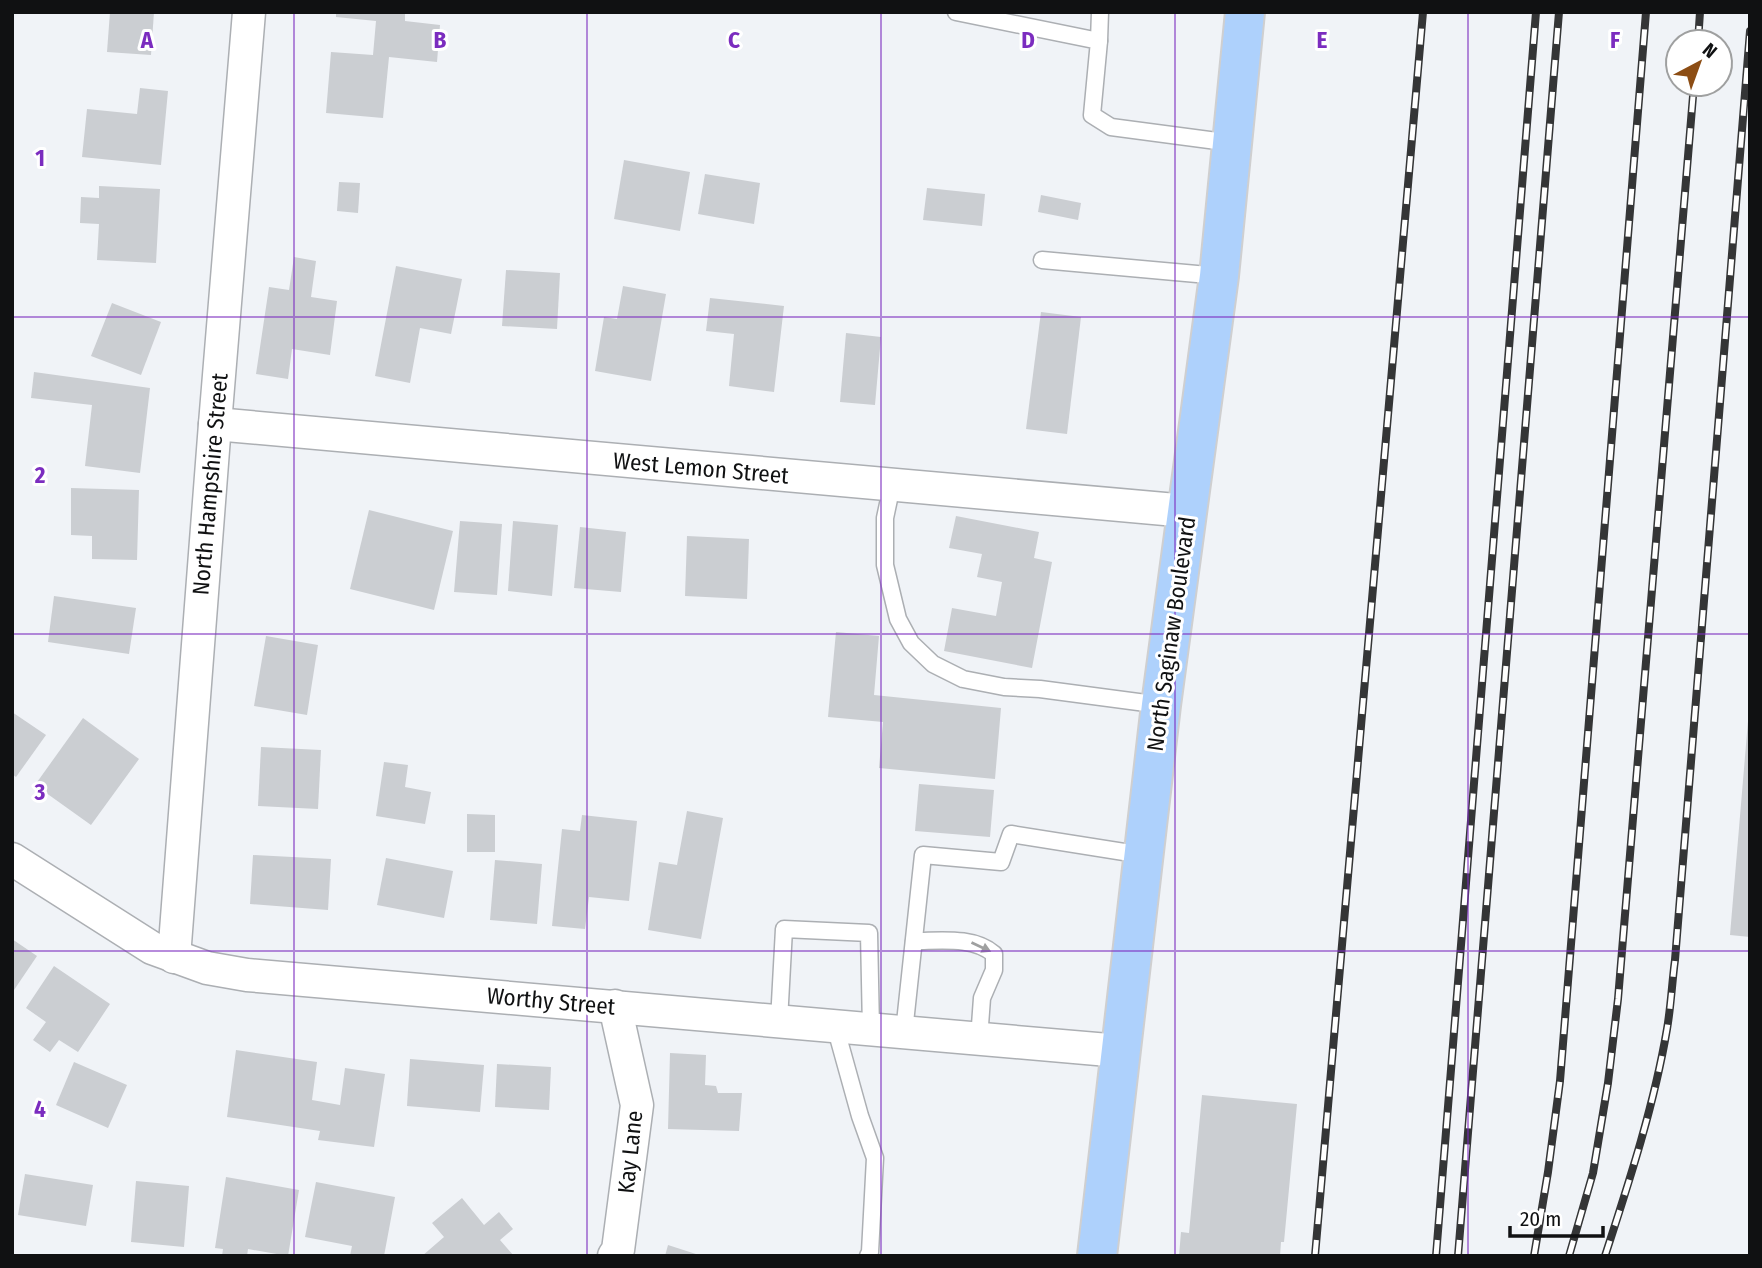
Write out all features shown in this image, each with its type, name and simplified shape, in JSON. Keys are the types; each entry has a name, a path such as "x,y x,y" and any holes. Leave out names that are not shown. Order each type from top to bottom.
{"main road":[{"name":"North Saginaw Boulevard","path":"1097,1256 1161,705 1219,276 1245,12"}],"street":[{"name":"North Hampshire Street","path":"174,957 249,12"},
{"name":"West Lemon Street","path":"215,424 1187,511"},
{"name":"Worthy Street","path":"12,859 152,948 207,968 247,975 1119,1051"},
{"name":"Kay Lane","path":"614,1256 618,1250 637,1105 615,1006"}],"lane":[{"path":"956,12 1099,41"},
{"path":"1100,12 1092,115 1111,127 1232,143"},
{"path":"1042,260 1219,276"},
{"path":"892,485 885,519 885,565 898,620 911,643 933,664 963,679 1004,687 1040,689 1161,705"},
{"path":"904,1032 923,855 1001,862 1011,834 1143,855"},
{"path":"779,1021 784,929 869,933 871,1029"},
{"path":"914,940 970,942 987,948 994,954 994,970 982,998 979,1039"},
{"path":"835,1026 860,1116 875,1158 868,1256"}],"building":[{"path":"110,12 154,12 151,55 107,52"},
{"path":"336,12 405,12 405,21 440,25 437,62 389,57 383,118 326,113 331,52 373,55 376,21 336,17"},
{"path":"140,88 168,91 161,165 82,157 87,109 137,114"},
{"path":"624,160 690,172 680,231 614,219"},
{"path":"705,174 760,183 754,224 698,214"},
{"path":"339,182 360,183 358,213 337,211"},
{"path":"99,186 160,189 156,263 97,260 99,224 80,223 81,197 99,198"},
{"path":"927,188 985,194 982,226 923,220"},
{"path":"1041,195 1081,203 1078,220 1038,212"},
{"path":"294,257 316,261 311,297 337,301 330,355 292,349 288,379 256,374 269,287 289,290"},
{"path":"396,266 462,279 451,334 420,328 410,383 375,376"},
{"path":"506,270 560,273 557,329 502,326"},
{"path":"623,286 666,294 651,381 595,371 604,317 617,319"},
{"path":"710,298 784,306 774,392 729,386 734,334 706,331"},
{"path":"112,303 161,322 141,375 91,356"},
{"path":"1041,312 1081,317 1067,434 1026,429"},
{"path":"846,333 881,337 875,405 840,402"},
{"path":"34,372 150,388 140,473 85,466 92,405 31,398"},
{"path":"71,488 139,490 137,560 92,559 92,536 71,535"},
{"path":"369,510 453,531 434,610 350,589"},
{"path":"956,516 1039,532 1034,558 1052,562 1032,668 944,651 952,608 996,616 1002,582 977,577 982,554 949,548"},
{"path":"460,521 502,524 497,595 454,592"},
{"path":"513,521 558,525 552,596 508,591"},
{"path":"580,527 626,532 621,592 574,588"},
{"path":"687,536 749,539 747,599 685,596"},
{"path":"54,596 136,608 129,654 48,642"},
{"path":"836,632 879,636 874,695 1001,708 995,779 879,768 883,722 828,717"},
{"path":"266,636 318,645 307,715 254,706"},
{"path":"12,712 46,735 16,777 12,774"},
{"path":"83,718 139,759 91,825 35,785"},
{"path":"1750,721 1750,937 1730,935"},
{"path":"261,747 321,750 318,809 258,806"},
{"path":"384,762 408,765 405,787 431,792 425,824 376,816"},
{"path":"919,784 994,790 990,837 915,831"},
{"path":"687,811 723,818 701,939 648,930 659,862 677,865"},
{"path":"467,814 495,815 495,852 467,852"},
{"path":"582,815 637,821 629,901 589,897 585,929 552,926 562,829 580,831"},
{"path":"253,855 331,859 328,910 250,904"},
{"path":"386,858 453,871 444,918 377,905"},
{"path":"495,860 542,864 537,924 490,920"},
{"path":"12,939 37,956 12,993"},
{"path":"54,966 110,1004 78,1052 59,1040 50,1052 33,1040 46,1022 26,1008"},
{"path":"236,1050 317,1062 312,1100 340,1105 345,1068 385,1074 374,1147 318,1140 320,1131 227,1117"},
{"path":"670,1053 706,1055 705,1085 716,1086 718,1093 742,1093 739,1131 668,1129"},
{"path":"410,1059 484,1065 480,1112 407,1106"},
{"path":"74,1062 127,1085 108,1128 56,1105"},
{"path":"497,1064 551,1067 549,1110 495,1107"},
{"path":"1202,1095 1297,1104 1284,1242 1281,1242 1280,1256 1179,1256 1181,1232 1189,1233"},
{"path":"25,1174 93,1185 86,1226 18,1215"},
{"path":"226,1177 299,1190 288,1256 248,1249 247,1256 222,1256 223,1249 215,1248"},
{"path":"136,1181 189,1186 184,1247 131,1242"},
{"path":"316,1182 395,1197 384,1256 350,1256 352,1246 305,1237"},
{"path":"462,1198 484,1225 499,1212 513,1229 500,1240 514,1256 422,1256 444,1237 432,1223"},
{"path":"668,1245 699,1255 699,1256 665,1256"}],"railway":[{"path":"1315,1256 1423,12"},
{"path":"1436,1256 1536,12"},
{"path":"1458,1256 1559,12"},
{"path":"1534,1256 1560,1081 1646,12"},
{"path":"1699,28 1700,12"},
{"path":"1605,1256 1648,1115 1670,1012 1750,31"},
{"path":"1569,1256 1593,1173 1618,999 1693,98"}]}
